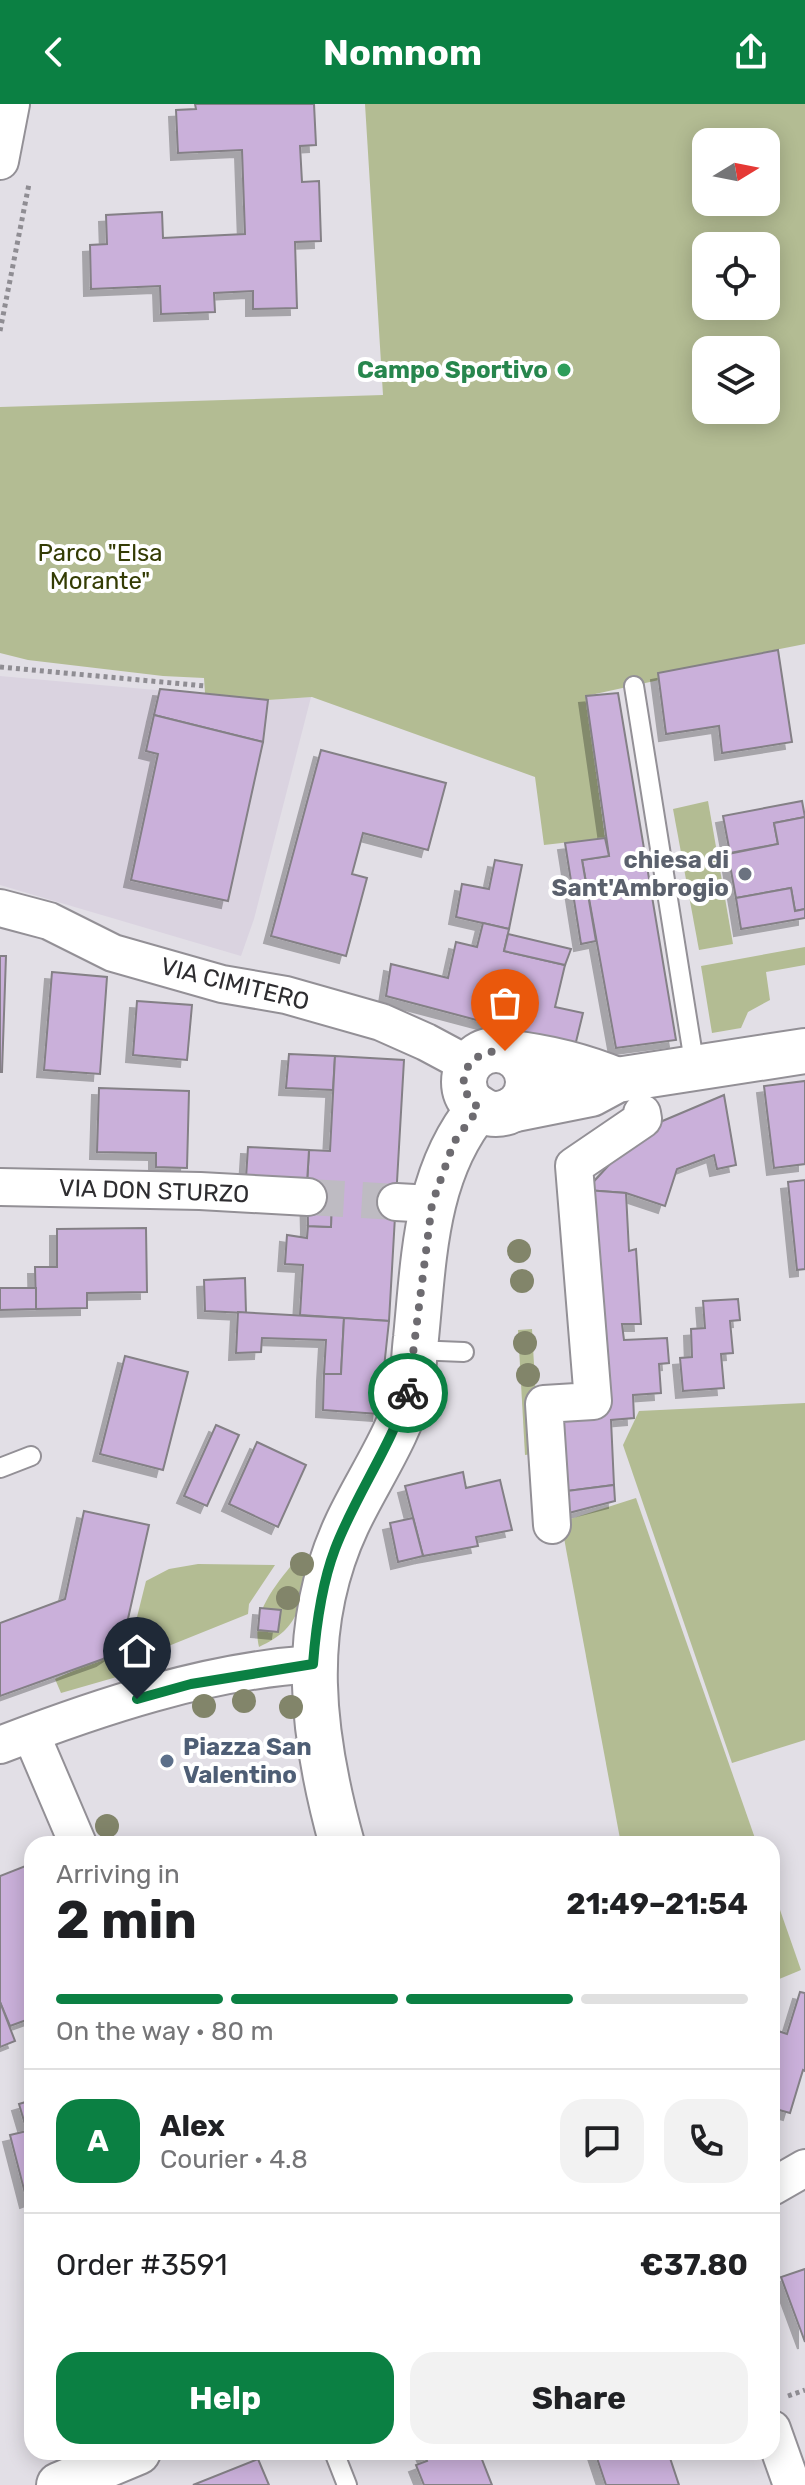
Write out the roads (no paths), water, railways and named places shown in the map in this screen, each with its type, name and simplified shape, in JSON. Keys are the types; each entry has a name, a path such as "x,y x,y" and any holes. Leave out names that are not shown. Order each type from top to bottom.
{"street":[{"name":"VIA CIMITERO","path":"0,908 49,921 113,953 222,984 286,995 381,1022 469,1065"},
{"path":"552,1525 544,1404 593,1401 574,1166 643,1119 630,1097 592,1070 492,1050 480,1054 469,1065 464,1086 468,1098 495,1109 591,1094 630,1097 695,1068 805,1051"},
{"path":"340,1836 332,1809 316,1714 313,1664 321,1599 334,1550 403,1411 411,1387 414,1203 454,1142 495,1109 521,1102 527,1079 519,1059 511,1053"},
{"name":"VIA DON STURZO","path":"0,1187 200,1191 308,1197"},
{"path":"73,1836 15,1740 191,1684 313,1664"},
{"path":"780,2182 805,2168"},
{"path":"780,2451 792,2485"},
{"path":"59,2485 119,2460"}],"lane":[{"path":"634,686 695,1068"},
{"path":"414,1350 464,1352"},
{"path":"0,1468 31,1456"},
{"path":"337,2460 347,2485"}],"tunnel":[{"path":"308,1197 396,1202"}],"place":[{"name":"Campo Sportivo","path":"564,370"},
{"name":"chiesa di Sant'Ambrogio","path":"745,874"},
{"name":"Piazza San Valentino","path":"167,1761"}],"park label":[{"name":"Parco \"Elsa Morante\"","path":"100,567"}]}
